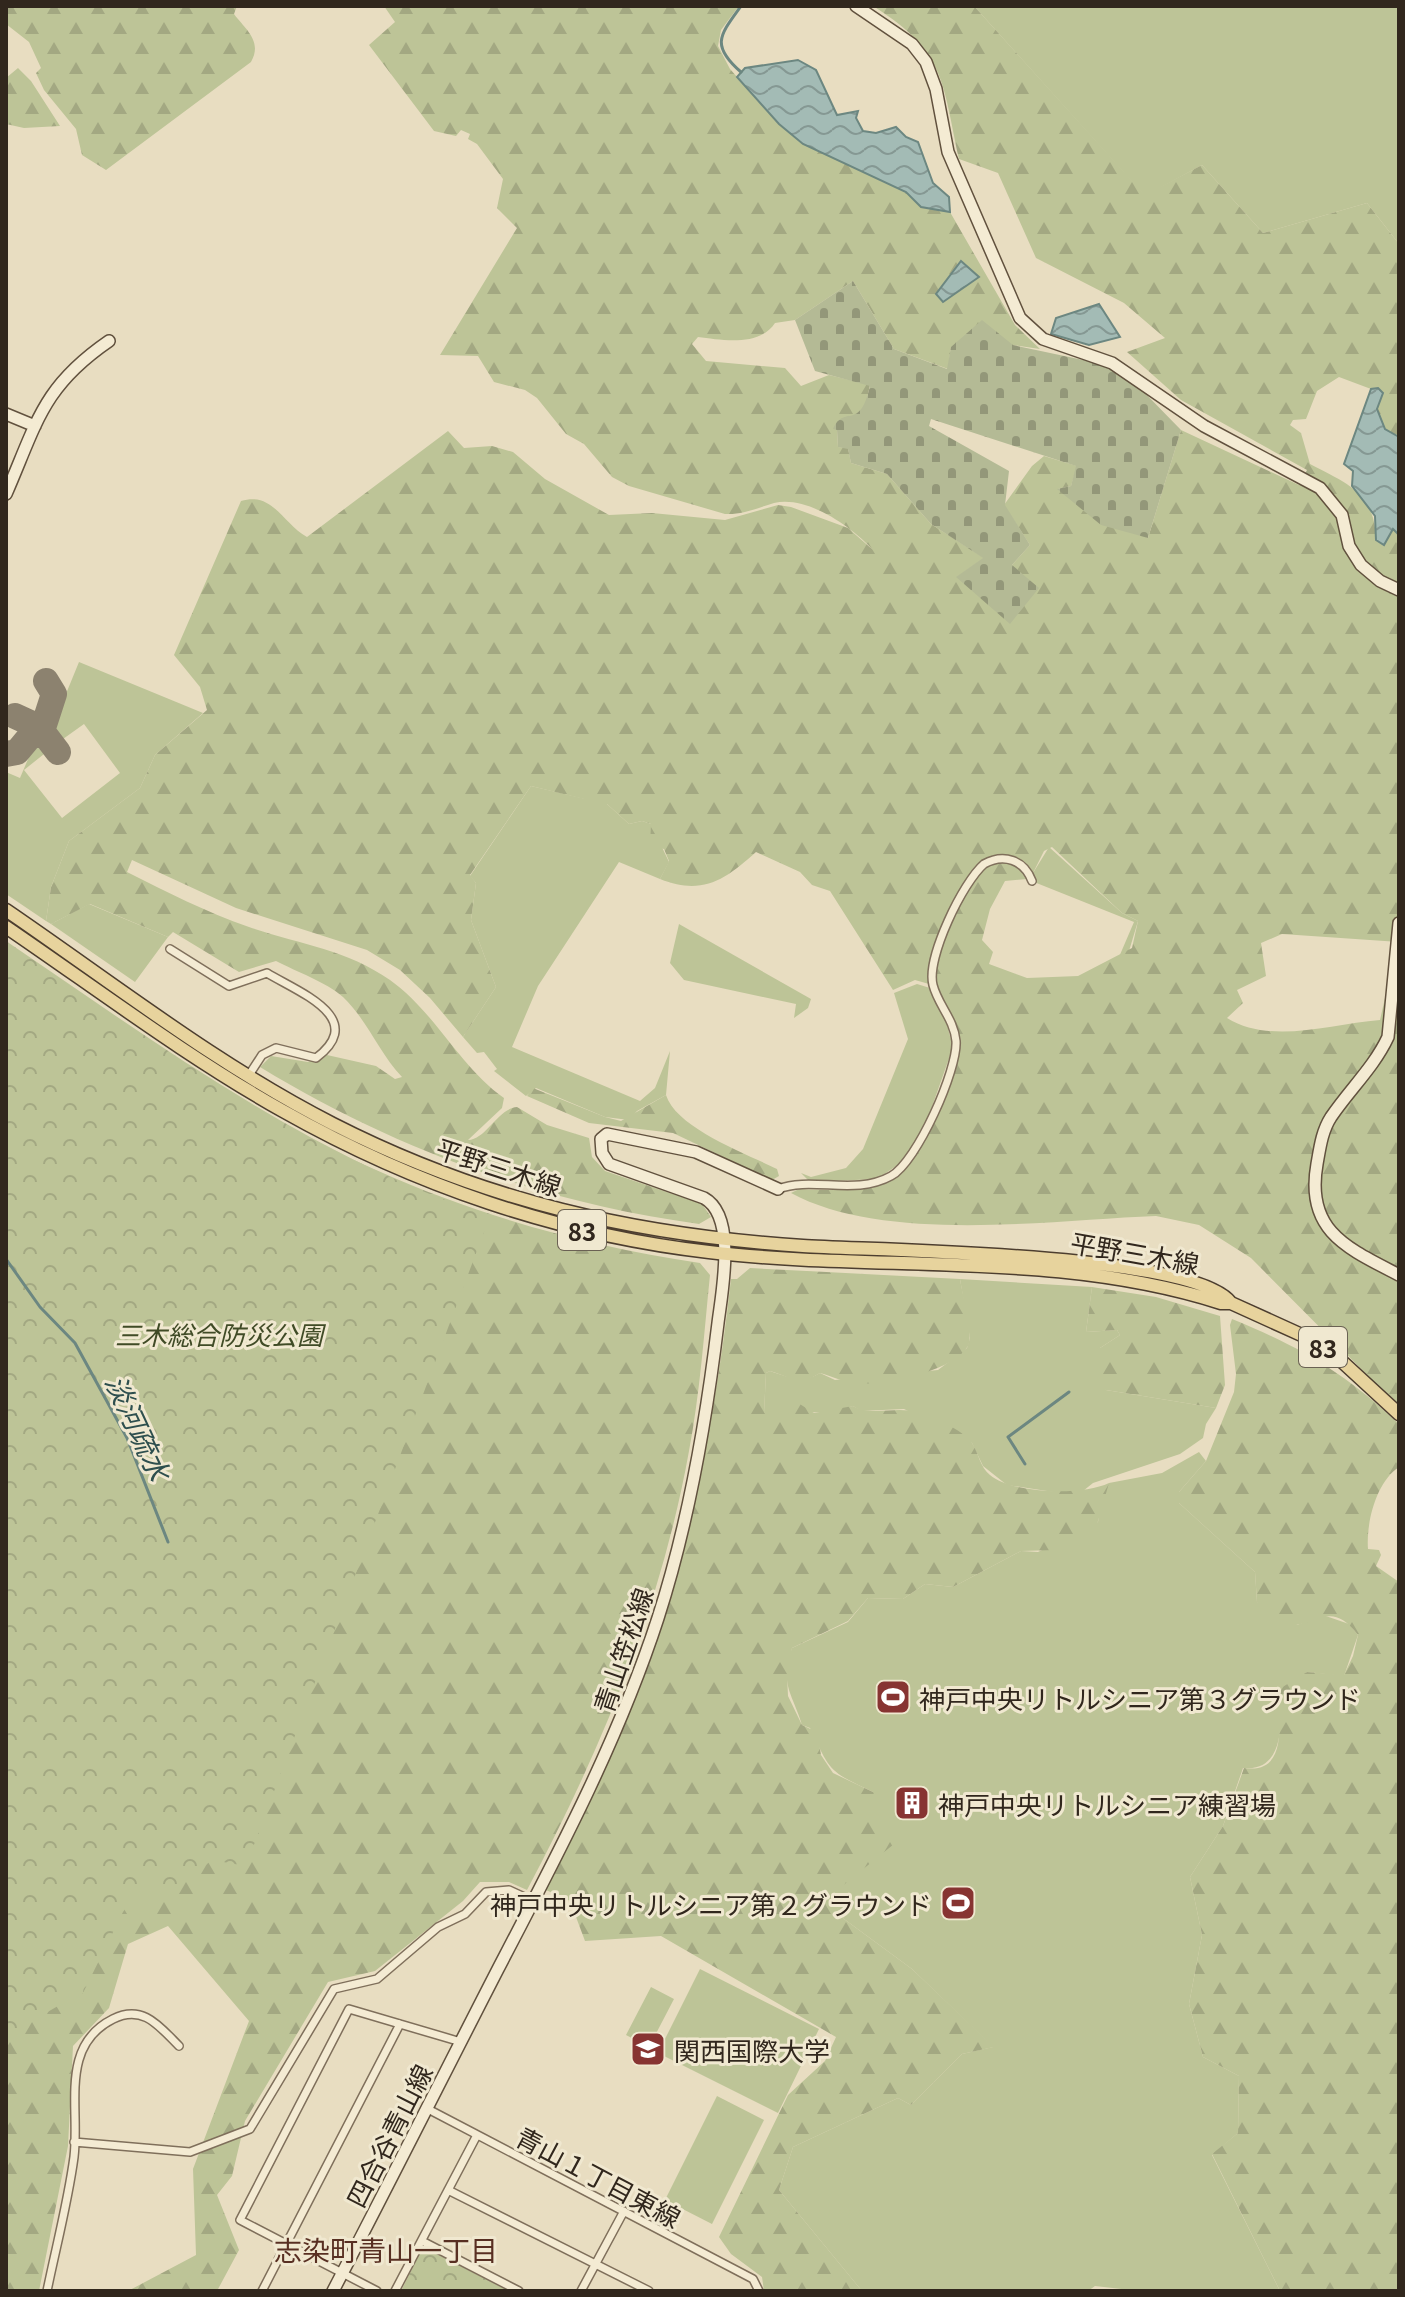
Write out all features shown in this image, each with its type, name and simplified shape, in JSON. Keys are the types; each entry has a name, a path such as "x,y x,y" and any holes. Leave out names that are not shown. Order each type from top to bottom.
{"main road":[{"name":"平野三木線","path":"6,910 249,1075 359,1137 482,1187 637,1229 723,1240 1090,1263 1184,1280 1224,1293 1231,1303"},
{"name":"平野三木線","path":"6,927 248,1091 376,1159 464,1195 562,1225 634,1241 724,1254 1076,1273 1155,1284 1221,1303 1231,1303 1306,1337 1336,1356 1399,1414"}],"street":[{"path":"856,6 912,44 926,62 936,89 948,152 1020,318 1043,339 1112,363 1204,426 1320,488 1342,515 1349,546 1361,565 1374,578 1399,590"},
{"path":"6,494 35,426 61,379 109,341"},
{"path":"6,414 35,426"},
{"path":"778,1189 798,1183 835,1186 875,1183 895,1174 908,1161 929,1127 956,1046 952,1023 935,992 931,976 940,939 984,864 999,858 1013,860 1026,869 1032,881"},
{"path":"1399,923 1388,1037 1380,1053 1329,1119 1321,1138 1314,1181 1318,1213 1324,1225 1341,1242 1399,1275"},
{"path":"170,949 229,986 267,973 326,1008 335,1018 337,1031 326,1051 316,1058 276,1048 262,1055 249,1075"},
{"name":"青山笠松線","path":"461,2042 613,1739 667,1587 689,1503 706,1417 724,1254 720,1217 712,1203 609,1164 600,1148 603,1135 687,1149 778,1189"},
{"path":"74,2142 190,2152 250,2129 334,1989 377,1979 438,1927 465,1914 486,1892 509,1890 533,1901"},
{"path":"377,2291 240,2220 349,2009 461,2042"},
{"path":"47,2291 74,2142 78,2054 86,2038 101,2025 132,2012 145,2015 179,2046"},
{"path":"262,2291 400,2024"},
{"name":"四合谷青山線","path":"333,2291 461,2042"},
{"name":"青山１丁目東線","path":"426,2108 753,2279 759,2291"},
{"path":"395,2291 477,2135"},
{"path":"448,2190 649,2291"},
{"path":"581,2291 624,2211"},
{"path":"422,2241 519,2291"}],"green space":[{"path":"6,6 237,6 234,14 254,42 254,55 251,62 106,170 82,155 76,129 44,90 36,73 41,68 29,42 6,24"},
{"path":"384,6 739,6 721,30 718,46 730,69 779,124 803,144 906,192 921,207 950,212 1015,325 1040,349 1013,345 951,347 948,369 894,349 853,281 795,320 775,323 760,336 740,340 698,337 692,344 706,361 785,368 801,386 829,375 870,385 865,408 837,430 838,447 848,448 851,463 887,474 931,524 984,558 957,577 1012,565 1030,545 1004,505 1032,466 1044,456 1077,466 1071,486 1058,489 1148,538 1181,430 1299,485 1307,470 1181,400 1127,352 1165,338 1124,303 1036,258 998,173 959,159 944,88 928,54 915,38 873,6 974,6 1145,195 1202,165 1263,233 1367,203 1399,244 1399,437 1385,429 1377,409 1382,394 1378,388 1371,389 1339,377 1317,391 1306,419 1293,420 1290,425 1301,433 1310,464 1347,484 1365,501 1371,511 1376,540 1393,529 1399,535 1399,942 1282,934 1261,943 1266,976 1237,990 1243,1003 1227,1018 1262,1030 1301,1031 1380,1020 1385,998 1399,1000 1399,1407 1251,1258 1199,1225 1156,1216 1019,1224 920,1224 873,1219 829,1209 791,1193 799,1189 855,1189 876,1184 894,1176 921,1147 955,1064 959,1039 956,1023 936,986 936,959 969,887 985,866 997,862 1009,863 1019,868 1027,879 1005,881 990,909 982,940 993,952 989,964 1027,978 1078,976 1132,948 1138,921 1122,913 1052,847 1044,851 1033,873 1012,856 995,855 984,861 960,891 949,912 933,953 929,984 915,980 893,990 830,891 812,885 800,872 756,852 734,870 712,882 688,886 675,884 660,879 669,861 664,849 650,846 651,824 642,821 629,824 607,804 593,814 584,799 531,786 470,875 476,883 471,920 496,987 463,1037 430,998 400,970 367,950 236,908 132,860 127,872 172,894 249,927 356,961 406,993 474,1071 504,1098 502,1108 468,1140 481,1135 504,1113 517,1107 547,1125 589,1138 592,1157 605,1171 702,1204 711,1217 699,1224 583,1202 471,1168 363,1123 260,1067 271,1056 308,1062 327,1055 376,1066 395,1079 402,1077 360,1016 343,997 276,961 239,972 173,932 168,937 90,904 51,924 46,921 51,887 69,841 140,788 155,755 207,710 200,687 174,655 241,501 252,499 270,505 307,537 448,431 464,448 492,446 513,452 545,479 609,515 652,513 725,520 778,505 848,528 873,550 854,532 842,523 801,504 774,503 725,514 629,486 612,477 584,444 566,434 537,398 525,390 494,382 478,356 440,355 517,228 497,208 503,179 477,144 468,139 470,134 461,130 456,136 434,131 369,45 395,22"},
{"path":"974,6 1399,6 1399,244 1367,203 1263,233 1202,165 1145,196"},
{"path":"18,68 31,81 60,126 24,128 6,124 6,78"},
{"path":"853,281 894,349 947,369 951,347 982,320 1013,345 1102,364 1139,387 1181,430 1148,538 1101,525 1057,489 1071,486 1076,466 931,419 929,426 1009,471 1005,505 1030,545 1012,565 1039,588 1010,624 956,577 983,558 931,524 887,474 851,463 848,449 838,447 837,430 833,429 842,418 861,409 870,386 815,371 795,320"},
{"path":"79,662 203,713 155,755 140,788 69,841 51,887 46,921 6,894 6,772 20,778 34,745 38,744 44,754 24,770 62,818 120,773 84,724 63,739 52,728"},
{"path":"531,786 607,804 629,824 642,821 651,824 669,862 660,879 619,862 538,986 512,1047 640,1101 655,1088 670,1051 666,1095 637,1111 629,1120 605,1117 536,1088 526,1096 494,1071 497,1069 484,1052 477,1053 463,1037 496,987 471,920 476,883 470,876"},
{"path":"1049,847 1122,913 1138,921 1129,951 1119,957 1134,922 1034,882 1033,873"},
{"path":"89,904 168,937 135,982 51,924"},
{"path":"679,924 811,999 808,1008 794,1018 796,1004 684,980 670,963"},
{"name":"三木総合防災公園","path":"6,941 180,1059 299,1131 424,1192 490,1216 246,1866 212,1860 168,1895 155,1893 134,1897 123,1912 81,1997 61,2004 6,2035"},
{"path":"917,984 930,988 944,1014 953,1047 921,1138 902,1162 877,1179 810,1182 801,1173 811,1177 846,1168 863,1149 908,1039 894,993"},
{"path":"185,1063 307,1136 368,1167 431,1193 562,1235 700,1263 710,1275 696,1407 677,1509 645,1622 580,1784 527,1890 509,1882 480,1882 463,1901 375,1971 328,1982 245,2121 232,2176 217,2195 239,2250 217,2291 128,2291 196,2255 193,2169 249,2021 168,1926 128,1944 109,2008 73,2046 68,2146 39,2291 6,2291 6,1155"},
{"path":"533,1088 621,1121 666,1095 672,1107 698,1129 777,1169 779,1176 772,1180 673,1133 589,1123 527,1096"},
{"path":"750,1268 960,1279 970,1332 968,1346 960,1355 933,1370 899,1380 855,1383 820,1373 800,1380 770,1371 766,1373 764,1413 795,1401 814,1413 853,1406 868,1411 911,1411 961,1433 972,1443 990,1475 1014,1486 1066,1491 1109,1483 1096,1528 1084,1542 1055,1550 1021,1551 953,1587 925,1584 903,1599 868,1598 848,1621 792,1648 787,1674 788,1696 802,1725 817,1732 821,1755 833,1773 873,1792 894,1844 830,1896 844,1919 912,1969 994,2047 962,2054 911,2105 898,2098 793,2147 779,2190 862,2291 764,2291 762,2277 731,2254 719,2237 788,2095 825,2061 836,2037 661,1936 585,1941 570,1901 546,1890 616,1741 669,1594 706,1442 731,1279 737,1279"},
{"path":"960,1279 1092,1287 1086,1332 1117,1330 1120,1335 1100,1348 1106,1390 1216,1408 1206,1424 1203,1438 1180,1454 1093,1483 1083,1491 1060,1493 1007,1485 983,1466 972,1443 904,1409 861,1411 853,1406 833,1412 764,1413 766,1373 770,1371 801,1379 820,1373 835,1380 938,1370 967,1348 970,1338"},
{"path":"1092,1287 1156,1297 1220,1316 1225,1385 1216,1408 1106,1390 1097,1382 1093,1360 1100,1348 1120,1335 1117,1330 1086,1332"},
{"path":"1232,1319 1280,1340 1321,1363 1360,1390 1399,1424 1399,1467 1384,1482 1374,1504 1368,1549 1379,1550 1381,1555 1376,1566 1399,1582 1399,2291 1280,2291 1212,2154 1238,2133 1239,2076 1203,2057 1189,2004 1202,1935 1190,1877 1223,1826 1244,1768 1259,1768 1270,1762 1276,1752 1281,1688 1307,1672 1344,1675 1358,1635 1349,1625 1333,1616 1290,1626 1263,1616 1257,1602 1255,1572 1179,1503 1179,1492 1206,1461 1234,1392 1236,1374 1230,1325"},
{"path":"1199,1452 1206,1461 1179,1492 1179,1503 1255,1572 1257,1602 1297,1625 1323,1615 1349,1624 1358,1635 1344,1676 1307,1672 1279,1695 1281,1719 1278,1744 1266,1763 1243,1768 1223,1826 1190,1877 1202,1935 1189,2004 1203,2057 1239,2076 1238,2133 1212,2155 1280,2291 1139,2291 1095,2286 1088,2291 862,2291 779,2190 793,2147 898,2098 911,2105 962,2054 993,2047 912,1969 844,1919 829,1896 873,1792 838,1774 827,1762 810,1728 802,1725 787,1680 792,1648 848,1622 868,1598 903,1599 925,1584 953,1587 1021,1551 1038,1552 1098,1522 1101,1500 1109,1483 1162,1473"},
{"path":"700,1969 819,2029 778,2113 658,2053"},
{"path":"651,1987 674,1999 649,2047 626,2035"},
{"path":"717,2096 764,2120 712,2224 665,2200"},
{"path":"423,2247 507,2290 507,2291 401,2291"}],"water":[{"path":"798,60 816,70 837,115 858,111 856,118 863,131 876,133 896,127 906,137 918,142 933,183 949,197 950,212 921,207 906,192 803,144 779,124 737,77 745,68"},
{"path":"961,261 979,277 943,302 936,294"},
{"path":"1099,304 1120,337 1089,345 1051,334 1056,318"},
{"path":"1378,388 1383,393 1377,409 1385,429 1399,437 1399,535 1393,529 1384,545 1376,540 1375,516 1352,486 1353,471 1344,464 1371,389"}],"waterway":[{"path":"741,6 724,33 722,47 731,63 741,72"},
{"name":"淡河疏水","path":"6,1259 40,1307 75,1343 127,1438 168,1542"},
{"path":"1025,1464 1008,1437 1069,1392"}],"taxiway":[{"path":"42,731 54,694 46,681"},
{"path":"15,716 39,727 58,752"},
{"path":"6,754 17,752 32,734 45,736"}],"place":[{"name":"神戸中央リトルシニア第３グラウンド","path":"893,1697"},
{"name":"神戸中央リトルシニア練習場","path":"912,1803"},
{"name":"神戸中央リトルシニア第２グラウンド","path":"958,1903"},
{"name":"関西国際大学","path":"648,2049"}],"district":[{"name":"志染町青山一丁目","path":"386,2249"}]}
